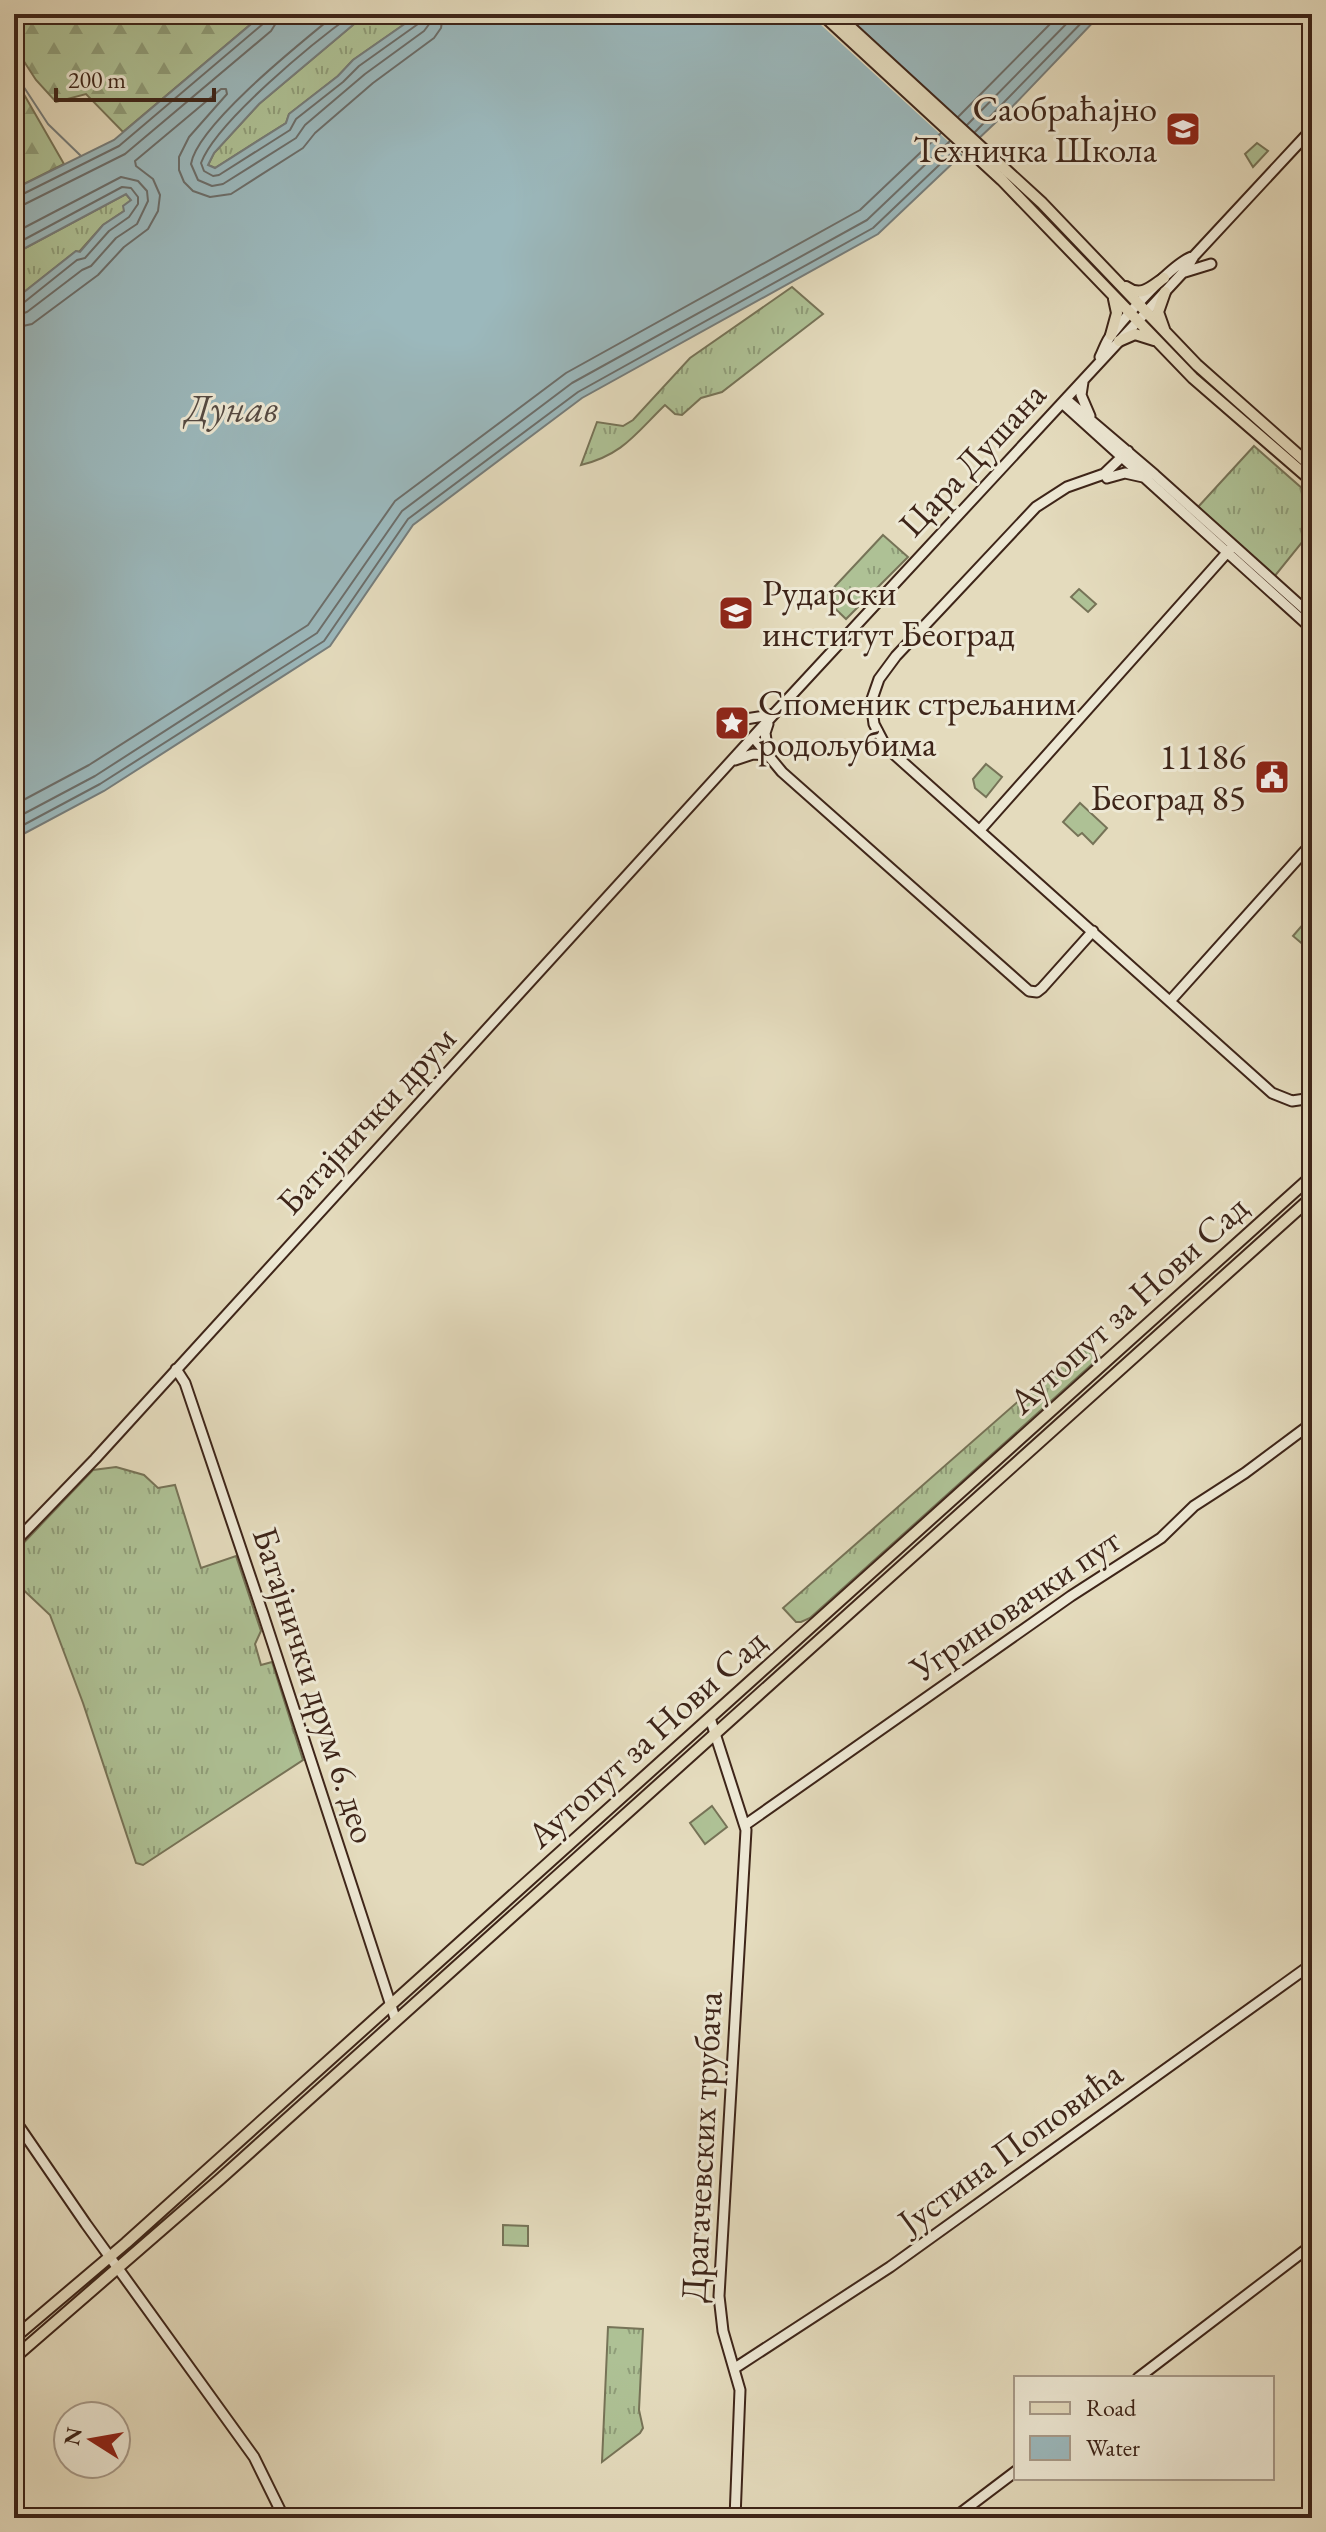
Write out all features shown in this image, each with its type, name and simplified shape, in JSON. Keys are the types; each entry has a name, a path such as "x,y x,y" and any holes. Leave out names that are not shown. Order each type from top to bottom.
{"main road":[{"path":"822,14 1057,218 1115,278 1138,313"},
{"path":"836,14 1005,176 1106,287 1138,313 1312,481"},
{"path":"1115,278 1137,293 1164,278"},
{"path":"1106,287 1117,310 1115,338 1138,334 1162,338"},
{"path":"1162,338 1158,312 1165,292"},
{"path":"1259,429 1312,467"},
{"name":"Аутопут за Нови Сад","path":"14,2338 110,2256 1312,1176"},
{"name":"Аутопут за Нови Сад","path":"14,2358 396,2021 1312,1197"}],"street":[{"name":"Цара Душана","path":"1138,313 1165,292 1194,256 1312,129"},
{"name":"Цара Душана","path":"755,735 1083,380 1164,278 1194,256"},
{"path":"1182,273 1211,264"},
{"path":"1083,380 1082,399 1097,425"},
{"path":"1064,401 1079,420 1112,449 1127,456 1230,549 1312,629"},
{"path":"1064,401 1097,425 1145,477 1312,616"},
{"path":"1045,422 1065,416 1079,420"},
{"path":"1108,474 1112,449"},
{"path":"1127,456 1108,474 1085,488 1057,493 1036,507 889,664 873,694 872,717 883,744 1272,1093 1292,1101 1312,1098"},
{"path":"1108,474 1145,477"},
{"path":"980,830 1230,549"},
{"path":"746,719 774,714"},
{"path":"766,751 765,733 774,714"},
{"path":"755,735 790,778 1029,991 1037,992 1042,988 1093,931"},
{"name":"Батајнички друм","path":"14,1543 95,1459 755,735"},
{"path":"732,762 766,751"},
{"path":"1171,1000 1312,843"},
{"name":"Батајнички друм 6. део","path":"176,1369 185,1383 254,1586 396,2021"},
{"name":"Угриновачки пут","path":"745,1825 1071,1596 1161,1538 1194,1506 1312,1423"},
{"path":"710,1718 745,1825"},
{"name":"Драгачевских трубача","path":"735,2518 740,2390 723,2331 719,2296 745,1825"},
{"name":"Јустина Поповића","path":"735,2368 890,2267 1312,1964"},
{"path":"14,2119 254,2457 284,2518"},
{"path":"1141,2376 1312,2245"},
{"path":"954,2518 1014,2473"}],"green space":[{"path":"14,14 263,14 123,132 86,94 56,102 36,80 14,46"},
{"path":"366,14 419,14 353,60 338,76 289,114 286,123 215,168 208,165 214,153 259,104"},
{"path":"14,77 64,164 14,189"},
{"path":"1257,143 1268,151 1253,167 1245,154"},
{"path":"126,194 131,200 124,211 103,225 79,252 76,251 14,300 14,254"},
{"path":"792,287 823,314 722,392 701,398 682,415 675,414 665,405 618,449 581,465 597,422 623,426 633,420 690,358"},
{"path":"1254,446 1312,497 1312,530 1274,577 1198,507"},
{"path":"883,535 908,557 846,619 824,598"},
{"path":"1079,589 1096,604 1088,612 1071,597"},
{"path":"986,764 1002,777 986,797 975,788 973,779"},
{"path":"1080,803 1107,828 1093,844 1082,833 1078,836 1063,822"},
{"path":"1305,922 1312,927 1312,952 1293,936"},
{"path":"1088,1340 1100,1357 810,1618 796,1622 783,1608"},
{"path":"116,1467 144,1475 158,1488 175,1485 201,1568 236,1556 261,1631 255,1644 261,1665 272,1662 303,1760 143,1865 136,1863 50,1615 14,1581 14,1553 93,1470"},
{"path":"712,1806 727,1827 705,1844 690,1823"},
{"path":"503,2225 528,2226 528,2246 503,2245"},
{"path":"608,2327 643,2329 639,2410 643,2428 602,2462"}],"water":[{"name":"Дунав","path":"263,14 366,14 259,104 214,153 208,165 215,168 286,123 289,114 338,76 353,60 419,14 1101,14 1013,106 878,234 582,398 413,525 330,646 104,791 14,839 14,300 76,251 80,252 103,225 124,211 123,206 131,200 126,194 14,254 14,189 114,140"}],"pier":[{"path":"809,14 843,14 981,142 965,157"}],"waterway":[{"path":"14,72 48,124 81,156"}],"place":[{"name":"Саобраћајно Техничка Школа","path":"1183,129"},
{"name":"Рударски институт Београд","path":"736,613"},
{"name":"Споменик стрељаним родољубима","path":"732,723"},
{"name":"11186 Београд 85","path":"1272,777"}]}
